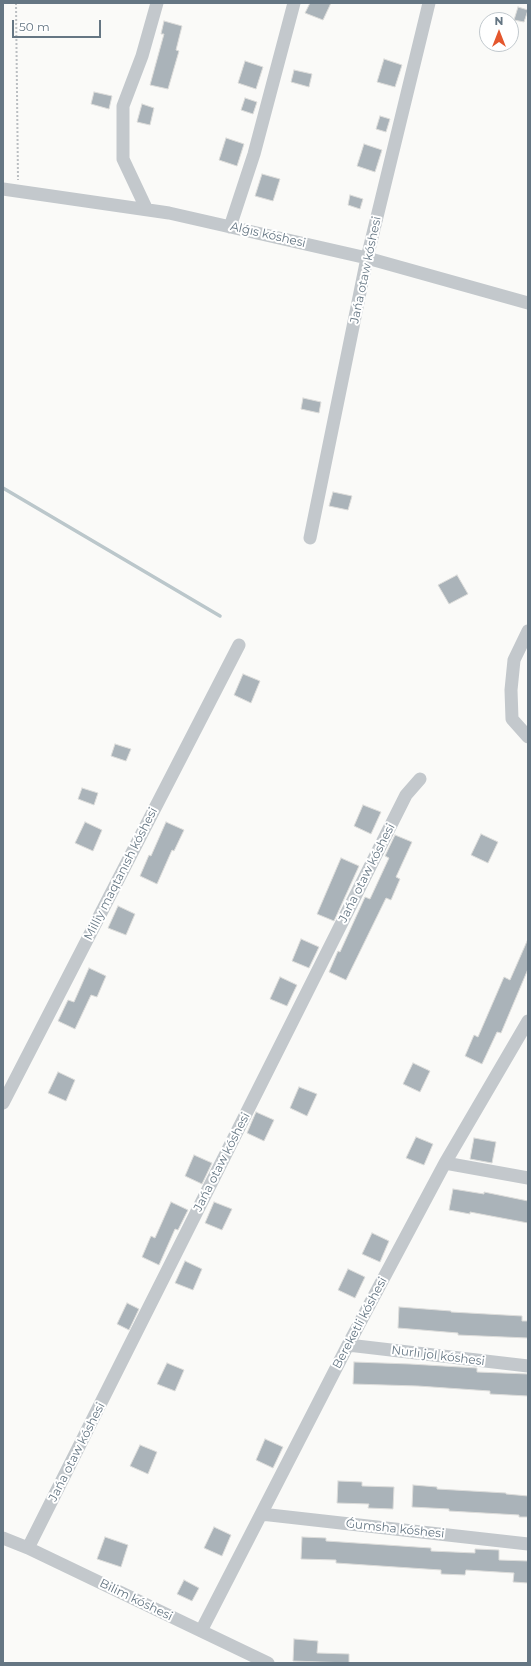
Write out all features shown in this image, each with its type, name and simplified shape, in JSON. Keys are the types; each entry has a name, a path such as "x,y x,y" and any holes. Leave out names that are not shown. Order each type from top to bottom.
{"street":[{"path":"147,210 123,159 123,106 142,56 157,3"},
{"path":"230,227 254,154 294,3"},
{"name":"Jańa otaw kóshesi","path":"310,538 367,258 429,3"},
{"name":"Alǵıs kóshesi","path":"3,189 169,212 367,258 528,303"},
{"path":"528,631 514,660 511,690 512,719 528,737"},
{"name":"Milliy maqtanısh kóshesi","path":"3,1102 238,645"},
{"name":"Jańa otaw kóshesi","path":"28,1548 406,795 420,779"},
{"name":"Bereketli kóshesi","path":"201,1631 348,1345 445,1163 526,1027"},
{"path":"445,1163 528,1178"},
{"name":"Nurlı jol kóshesi","path":"348,1345 528,1366"},
{"name":"Ǵumsha kóshesi","path":"261,1514 528,1544"},
{"name":"Bilim kóshesi","path":"3,1538 28,1548 201,1631 247,1658 268,1663"}],"path":[{"path":"16,3 18,191"}],"building":[{"path":"310,3 331,3 323,20 305,13"},
{"path":"518,7 528,10 524,22 519,21 519,12 516,12"},
{"path":"164,21 182,26 176,50 179,51 168,89 150,85 164,34 161,34"},
{"path":"384,59 402,65 395,87 377,82"},
{"path":"245,61 263,67 256,89 238,83"},
{"path":"294,70 312,74 309,87 291,82"},
{"path":"94,92 112,96 109,109 91,104"},
{"path":"245,98 257,102 253,114 241,110"},
{"path":"142,104 154,108 150,125 137,122"},
{"path":"380,116 390,119 386,132 376,129"},
{"path":"226,138 244,144 237,166 219,160"},
{"path":"364,144 382,150 375,172 357,166"},
{"path":"262,174 280,179 273,201 255,196"},
{"path":"350,195 363,199 360,209 348,205"},
{"path":"303,398 321,402 319,413 301,409"},
{"path":"333,492 352,496 348,510 329,506"},
{"path":"457,575 468,594 449,604 438,585"},
{"path":"243,674 260,681 251,703 234,695"},
{"path":"115,744 131,749 126,761 111,756"},
{"path":"82,788 98,793 94,805 78,799"},
{"path":"363,805 381,812 371,834 354,826"},
{"path":"85,822 102,830 93,851 75,843"},
{"path":"166,822 184,830 174,851 172,850 157,884 140,876 149,855 151,856"},
{"path":"481,834 498,842 488,863 471,855"},
{"path":"395,835 412,842 396,877 400,879 391,900 386,898 346,980 329,972 338,951 340,952 365,897 370,899 389,858 385,856"},
{"path":"341,858 359,866 334,921 317,914"},
{"path":"118,906 135,914 126,935 108,928"},
{"path":"301,939 319,947 309,968 292,961"},
{"path":"528,939 528,969 501,1033 497,1032 482,1064 465,1056 474,1035 478,1037 504,977 510,980"},
{"path":"89,968 106,976 97,997 91,995 75,1029 58,1021 68,1000 74,1002"},
{"path":"280,977 297,985 287,1006 270,999"},
{"path":"413,1063 430,1071 420,1092 403,1084"},
{"path":"58,1072 75,1080 66,1101 48,1093"},
{"path":"299,1087 317,1094 307,1116 290,1108"},
{"path":"256,1112 274,1120 264,1141 247,1133"},
{"path":"416,1137 433,1144 424,1165 406,1158"},
{"path":"474,1138 496,1142 492,1163 470,1159"},
{"path":"194,1155 212,1163 202,1184 185,1176"},
{"path":"453,1189 484,1194 484,1192 528,1201 528,1223 470,1212 470,1214 449,1210"},
{"path":"171,1202 188,1210 178,1230 175,1229 159,1265 142,1257 151,1236 155,1238"},
{"path":"214,1202 232,1209 222,1230 205,1223"},
{"path":"372,1233 389,1241 380,1262 362,1254"},
{"path":"185,1261 202,1269 193,1290 175,1283"},
{"path":"348,1269 365,1277 355,1298 338,1290"},
{"path":"127,1303 139,1309 129,1330 117,1324"},
{"path":"399,1307 522,1316 522,1321 528,1321 528,1338 458,1335 458,1333 398,1328"},
{"path":"354,1362 477,1368 477,1372 528,1374 528,1396 490,1394 490,1391 418,1386 353,1384"},
{"path":"167,1363 184,1370 175,1391 157,1384"},
{"path":"265,1439 283,1447 273,1468 256,1460"},
{"path":"140,1445 157,1452 148,1474 130,1466"},
{"path":"338,1481 362,1482 362,1486 394,1487 393,1509 368,1508 369,1504 337,1503"},
{"path":"413,1485 437,1487 437,1489 506,1493 528,1496 528,1517 519,1517 519,1515 449,1511 449,1509 412,1507"},
{"path":"214,1527 231,1535 222,1556 204,1548"},
{"path":"105,1537 128,1545 121,1567 97,1559"},
{"path":"302,1537 326,1538 326,1541 431,1548 431,1551 475,1553 475,1549 499,1550 499,1560 528,1561 528,1583 513,1582 514,1573 466,1570 465,1575 441,1574 441,1570 336,1563 336,1560 301,1559"},
{"path":"184,1580 199,1588 192,1601 177,1594"},
{"path":"294,1639 318,1641 317,1653 349,1654 349,1663 293,1661"}],"waterway":[{"path":"3,488 220,616"}]}
